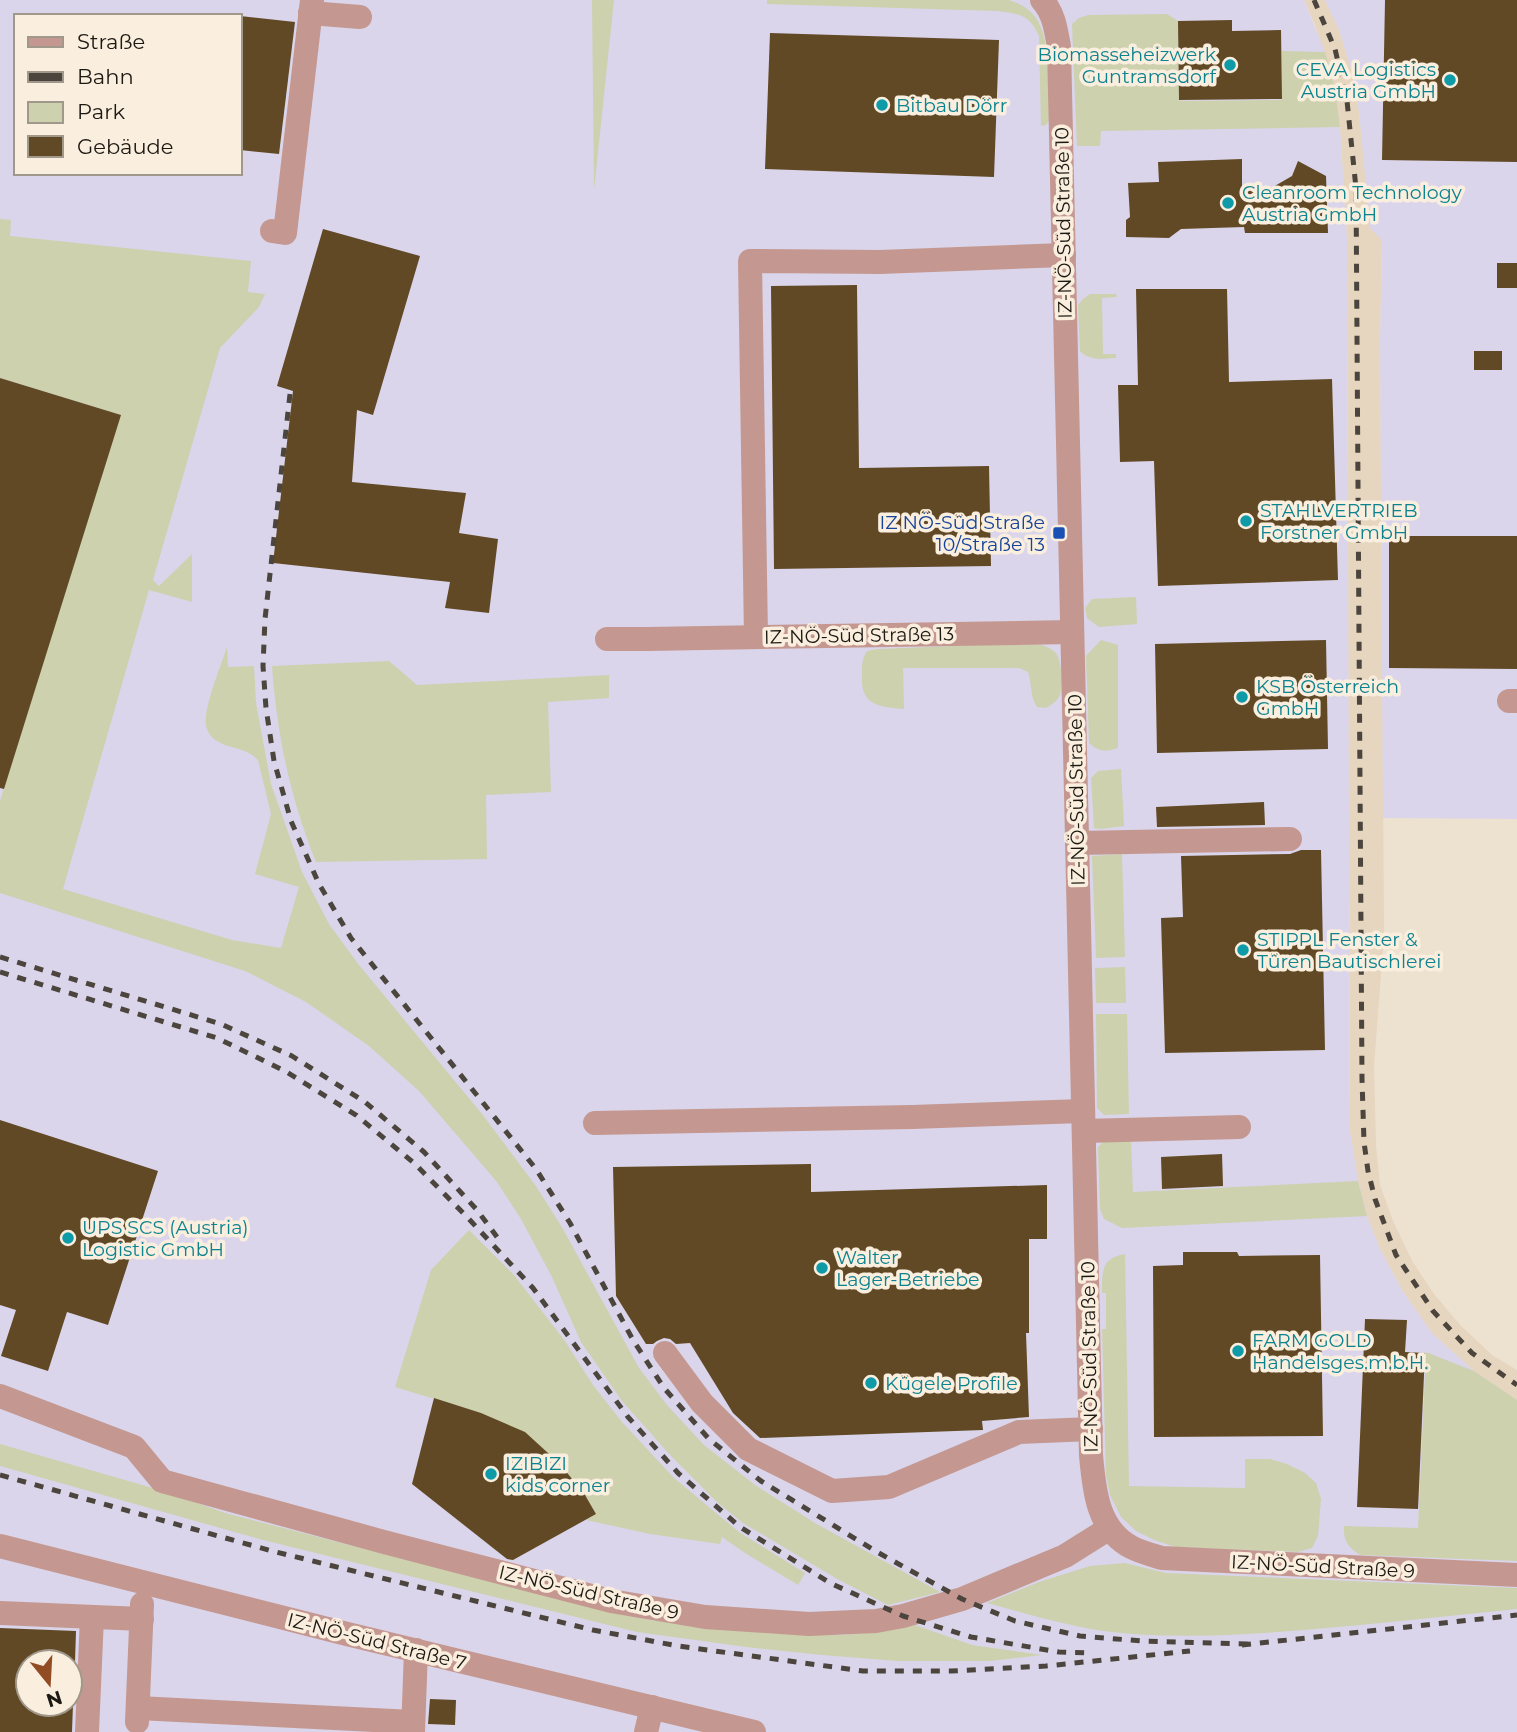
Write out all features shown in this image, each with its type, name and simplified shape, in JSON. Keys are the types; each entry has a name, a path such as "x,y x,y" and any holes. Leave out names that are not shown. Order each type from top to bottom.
{"street":[{"path":"271,231 285,233 311,7 360,17"},
{"name":"IZ-NÖ-Süd Straße 10","path":"1048,10 1059,47 1094,1492 1108,1529 1130,1547"},
{"path":"756,637 750,261 880,262 1063,255"},
{"name":"IZ-NÖ-Süd Straße 13","path":"607,639 1072,632"},
{"path":"1077,843 1290,839"},
{"path":"594,1123 912,1117 1239,1127"},
{"path":"665,1353 702,1403 748,1449 832,1491 889,1487 1019,1432 1091,1429"},
{"name":"IZ-NÖ-Süd Straße 9","path":"0,1396 134,1447 162,1481 397,1546 611,1601 705,1617 809,1624 876,1621 903,1616 962,1600 1065,1556 1108,1529"},
{"name":"IZ-NÖ-Süd Straße 7","path":"0,1546 754,1732"},
{"name":"IZ-NÖ-Süd Straße 9","path":"1130,1547 1163,1558 1517,1575"},
{"path":"143,1583 137,1715 413,1727 416,1650"},
{"path":"0,1613 142,1619"},
{"path":"87,1732 92,1617"},
{"path":"646,1732 652,1707"}],"shaded area":[{"path":"0,0 1304,0 1325,52 1335,89 1347,239 1350,1131 1367,1216 1380,1249 1402,1290 1432,1333 1474,1371 1517,1400 1517,1732 0,1732"},
{"path":"1304,0 1325,0 1339,30 1352,72 1364,155 1382,240 1380,339 1384,935 1374,1066 1380,1185 1412,1261 1434,1294 1460,1325 1492,1355 1517,1370 1517,1400 1474,1371 1432,1333 1402,1290 1380,1249 1367,1216 1350,1131 1347,239 1335,89 1315,25"},
{"path":"1325,0 1517,0 1517,819 1383,818 1380,339 1382,240 1370,228 1359,112 1352,72 1339,30"}],"green space":[{"path":"592,0 614,0 594,190"},
{"path":"767,0 1009,0 1021,5 1036,19 1044,37 1050,119 1046,125 1041,126 1039,36 1023,16 997,11 767,4"},
{"path":"1167,14 1178,21 1179,101 1282,100 1282,51 1325,52 1335,89 1340,127 1101,131 1100,146 1077,146 1072,24 1088,15"},
{"path":"0,219 11,220 10,236 251,261 248,292 265,294 259,307 220,348 153,580 159,586 192,554 192,602 149,590 63,889 232,940 281,948 299,887 255,874 271,814 258,760 248,753 217,741 206,726 210,698 227,647 228,667 254,666 256,703 271,784 302,872 329,924 359,965 482,1114 536,1186 563,1229 639,1368 667,1405 704,1445 755,1485 815,1523 940,1592 888,1605 839,1580 743,1523 718,1503 622,1401 581,1342 552,1277 521,1219 497,1182 419,1091 369,1046 306,1002 245,971 0,893 0,801 120,415 0,378"},
{"path":"1090,294 1116,294 1117,297 1102,298 1103,354 1116,354 1116,358 1092,358 1080,351 1078,305"},
{"path":"1136,597 1137,624 1099,627 1087,618 1085,608 1092,599"},
{"path":"1101,640 1118,645 1118,748 1106,751 1089,743 1086,656"},
{"path":"1038,644 1055,652 1061,667 1061,693 1046,708 1037,707 1028,672 1019,668 903,668 904,709 880,706 869,700 865,694 862,664 867,651"},
{"path":"389,661 417,685 609,675 609,698 548,702 551,792 486,795 487,859 316,862 286,765 277,717 272,666"},
{"path":"1121,769 1124,826 1094,828 1091,778 1098,771"},
{"path":"1122,854 1125,957 1096,958 1092,856"},
{"path":"1125,967 1126,1003 1096,1003 1095,968"},
{"path":"1096,1014 1127,1014 1129,1114 1104,1115 1097,1108"},
{"path":"1104,1141 1131,1141 1133,1192 1358,1181 1367,1216 1122,1228 1104,1219 1100,1209 1098,1147"},
{"path":"469,1230 514,1275 622,1422 674,1478 739,1532 805,1573 798,1585 722,1537 720,1544 650,1534 586,1520 596,1514 585,1495 481,1413 395,1387 431,1270"},
{"path":"1125,1254 1129,1486 1245,1488 1245,1459 1270,1459 1287,1464 1305,1473 1316,1483 1321,1499 1318,1536 1312,1548 1298,1552 1175,1547 1136,1531 1121,1517 1110,1495 1106,1475 1102,1329 1106,1329 1106,1293 1102,1293 1102,1285 1104,1267 1111,1259"},
{"path":"1426,1352 1474,1371 1517,1400 1517,1561 1360,1555 1345,1540 1344,1526 1418,1528"},
{"path":"0,1444 170,1493 225,1513 650,1620 711,1628 842,1635 915,1625 972,1645 1042,1655 990,1661 898,1661 746,1647 637,1632 263,1540 0,1466"},
{"path":"1125,1563 1166,1573 1517,1588 1517,1609 1304,1630 1184,1636 1096,1630 987,1603 1039,1582 1090,1566"}],"building":[{"name":"CEVA Logistics Austria GmbH","path":"1385,0 1517,0 1517,162 1382,160"},
{"path":"242,16 295,22 279,154 242,150"},
{"name":"Biomasseheizwerk Guntramsdorf","path":"1232,20 1232,31 1281,30 1282,99 1179,100 1178,21"},
{"name":"Bitbau Dörr","path":"770,33 999,40 994,177 765,169"},
{"name":"Cleanroom Technology Austria GmbH","path":"1242,159 1242,188 1273,187 1292,176 1298,161 1326,176 1328,233 1245,233 1244,227 1181,229 1169,238 1126,237 1126,220 1130,217 1128,183 1159,182 1158,162"},
{"path":"323,229 420,256 373,415 357,410 352,482 466,493 459,533 498,539 489,613 445,608 450,582 273,563 293,391 277,386"},
{"path":"1497,263 1517,263 1517,288 1497,288"},
{"path":"857,285 859,468 989,466 991,566 774,569 771,286"},
{"name":"STAHLVERTRIEB Forstner GmbH","path":"1136,289 1227,289 1229,382 1332,379 1338,580 1158,586 1154,461 1120,462 1118,385 1138,385"},
{"path":"1474,351 1502,351 1502,370 1474,370"},
{"path":"0,378 121,415 4,789 0,788"},
{"path":"1389,536 1517,536 1517,669 1389,668"},
{"name":"KSB Österreich GmbH","path":"1326,640 1328,749 1157,753 1155,644"},
{"path":"1264,802 1265,825 1157,827 1156,807"},
{"name":"STIPPL Fenster & Türen Bautischlerei","path":"1301,850 1321,850 1325,1050 1165,1053 1161,918 1183,917 1181,856 1290,854"},
{"name":"UPS SCS (Austria) Logistic GmbH","path":"0,1120 158,1171 108,1325 67,1312 48,1371 1,1356 16,1310 0,1305"},
{"path":"1222,1154 1223,1186 1162,1189 1161,1157"},
{"name":"Walter Lager-Betriebe","path":"811,1164 811,1192 1047,1185 1047,1239 1029,1239 1029,1333 1026,1333 1029,1417 982,1421 983,1430 760,1438 733,1413 690,1343 676,1344 664,1338 653,1344 646,1344 616,1296 613,1167"},
{"name":"FARM GOLD Handelsges.m.b.H.","path":"1183,1252 1237,1252 1239,1256 1320,1255 1323,1436 1154,1437 1153,1266 1183,1265"},
{"path":"1365,1319 1407,1320 1405,1352 1425,1353 1418,1509 1357,1507"},
{"name":"IZIBIZI kids corner","path":"434,1398 481,1413 525,1432 560,1464 585,1495 596,1514 513,1560 507,1559 412,1484"},
{"path":"0,1628 76,1631 75,1648 14,1648 14,1718 72,1718 72,1732 0,1732"},
{"path":"430,1699 456,1700 455,1725 428,1724"}],"railway":[{"path":"1314,0 1335,49 1347,101 1356,188 1362,1079 1364,1142 1368,1171 1375,1199 1396,1255 1433,1311 1472,1353 1517,1385"},
{"path":"290,394 265,619 263,666 274,761 291,821 319,884 351,938 536,1169 570,1223 633,1340 664,1388 709,1439 761,1481 877,1552 962,1599 1015,1621 1080,1636 1250,1644"},
{"path":"0,957 221,1024 292,1056 365,1102 424,1152 477,1210 497,1237"},
{"path":"0,972 217,1038 285,1071 356,1115 414,1163 468,1218 533,1288 628,1417 678,1473 740,1527 830,1583 903,1616 971,1637 1059,1652 1092,1653"},
{"path":"0,1475 272,1551 593,1630 678,1646 863,1671 951,1671 1046,1666 1190,1651"},
{"path":"1242,1645 1517,1615"}],"place":[{"name":"Biomasseheizwerk Guntramsdorf","path":"1230,65"},
{"name":"CEVA Logistics Austria GmbH","path":"1450,80"},
{"name":"Bitbau Dörr","path":"882,105"},
{"name":"Cleanroom Technology Austria GmbH","path":"1228,203"},
{"name":"STAHLVERTRIEB Forstner GmbH","path":"1246,521"},
{"name":"IZ NÖ-Süd Straße 10/Straße 13","path":"1059,533"},
{"name":"KSB Österreich GmbH","path":"1242,697"},
{"name":"STIPPL Fenster & Türen Bautischlerei","path":"1243,950"},
{"name":"UPS SCS (Austria) Logistic GmbH","path":"68,1238"},
{"name":"Walter Lager-Betriebe","path":"822,1268"},
{"name":"FARM GOLD Handelsges.m.b.H.","path":"1238,1351"},
{"name":"Kügele Profile","path":"871,1383"},
{"name":"IZIBIZI kids corner","path":"491,1474"}]}
